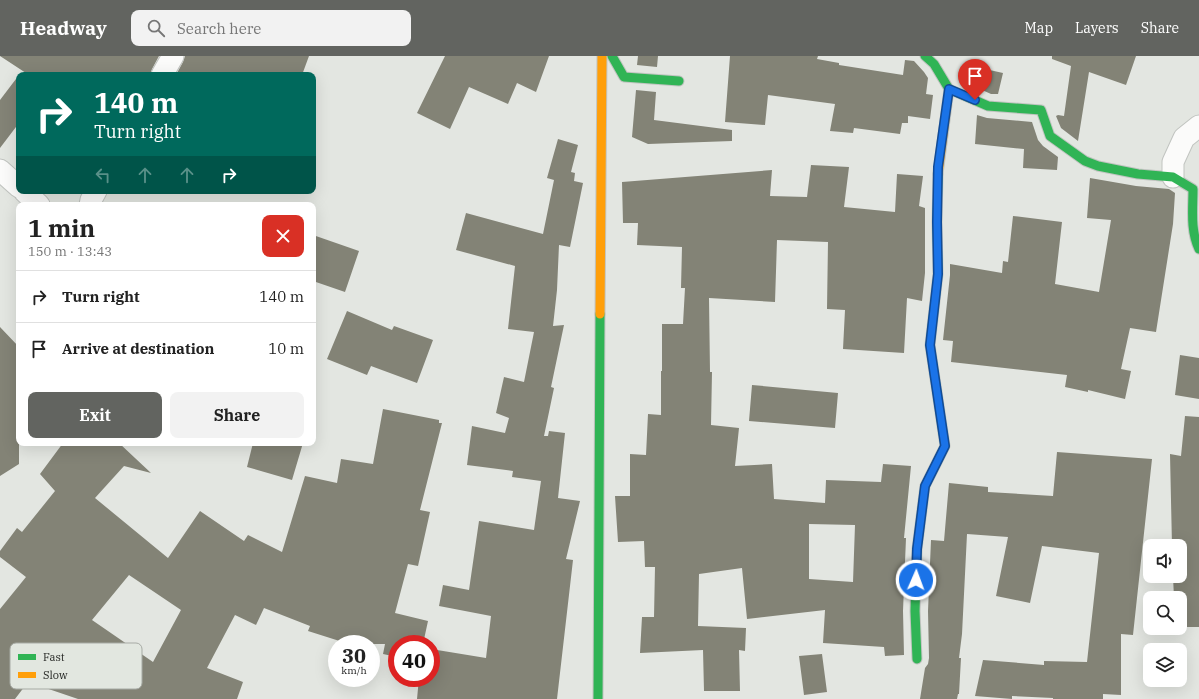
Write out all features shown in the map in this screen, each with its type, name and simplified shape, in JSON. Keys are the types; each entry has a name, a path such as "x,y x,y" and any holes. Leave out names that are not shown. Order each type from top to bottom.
{"street":[{"path":"164,72 173,56"},
{"path":"598,699 602,56"},
{"path":"612,56 624,77 679,81"},
{"path":"924,56 934,64 949,89 988,106 1041,110 1050,136 1085,162 1138,174 1173,177 1193,190 1193,232 1195,243 1199,249"},
{"path":"917,659 915,611 917,549 925,486 945,446 930,345 938,274 938,167 949,89"},
{"path":"1173,177 1173,162 1184,138 1199,126"},
{"path":"0,170 16,184"},
{"path":"27,194 37,202"}],"building":[{"path":"0,56 159,56 151,72 24,72"},
{"path":"185,56 309,56 303,72 178,72"},
{"path":"445,56 549,56 536,92 517,83 508,104 469,87 450,129 417,113"},
{"path":"638,56 658,56 657,67 637,65"},
{"path":"730,56 818,56 817,59 839,63 839,65 903,75 905,60 914,61 928,78 926,94 933,95 930,119 908,116 908,123 902,123 900,134 854,128 853,133 830,131 835,104 768,95 765,125 725,122"},
{"path":"1052,56 1136,56 1126,85 1089,72 1078,141 1061,128 1056,116 1064,116 1071,66 1052,59"},
{"path":"976,67 1003,73 998,94 991,94 971,85"},
{"path":"16,79 16,127 0,148 0,100"},
{"path":"636,90 656,92 654,120 732,130 732,141 648,144 632,137"},
{"path":"977,115 987,118 1032,122 1038,140 1043,146 1058,157 1057,170 1023,168 1024,149 975,144"},
{"path":"558,139 578,145 571,172 575,173 574,181 583,183 570,247 559,245 557,290 553,326 564,325 551,387 554,388 544,436 548,436 549,431 565,433 558,498 580,501 566,559 573,560 557,699 417,699 418,687 440,687 440,650 486,658 491,616 439,606 443,585 469,590 479,521 534,530 541,481 512,477 513,471 467,465 472,426 505,433 509,418 496,413 504,377 524,382 534,332 508,329 515,266 456,250 466,213 543,234 554,180 547,178"},
{"path":"811,165 849,167 844,207 895,212 897,174 923,176 919,206 925,208 925,273 922,301 907,298 904,353 843,349 845,310 827,309 828,242 777,240 775,302 709,298 710,372 712,372 711,425 739,428 735,466 772,464 774,499 825,503 826,480 881,482 883,464 911,466 904,538 906,538 903,611 904,655 885,656 884,647 823,643 825,610 747,619 742,568 699,574 698,626 746,628 745,651 739,650 740,691 704,691 703,650 640,653 642,617 654,617 655,567 645,567 644,541 618,542 615,496 630,496 630,454 646,455 648,414 661,415 662,324 683,324 685,288 681,288 682,247 637,245 638,223 623,223 622,182 772,170 770,196 807,197","holes":["809,524 855,525 853,582 809,579"]},
{"path":"1090,178 1136,186 1169,189 1175,193 1173,224 1156,332 1130,328 1121,369 1131,371 1125,399 1088,390 1088,392 1065,387 1067,375 951,362 953,341 943,340 950,264 1002,273 1003,261 1008,262 1013,216 1062,222 1055,284 1099,292 1111,220 1087,218"},
{"path":"316,236 359,251 345,292 316,282"},
{"path":"347,311 392,330 394,326 433,340 417,383 371,366 367,375 327,359"},
{"path":"0,327 16,344 16,446 19,446 19,464 0,476"},
{"path":"1180,355 1199,358 1199,399 1175,395"},
{"path":"752,385 838,393 835,428 749,421"},
{"path":"383,409 439,420 439,423 442,423 420,510 430,512 418,566 408,564 395,613 428,621 425,635 388,635 388,655 383,654 385,644 380,644 380,635 328,635 328,637 308,631 310,626 264,608 256,625 235,615 207,668 243,682 237,699 78,699 49,689 142,689 142,654 153,662 181,610 129,575 92,620 125,643 10,643 10,689 23,689 15,699 0,699 0,609 26,577 0,557 0,551 17,528 22,532 55,491 40,474 61,446 122,446 151,473 124,466 95,498 168,558 200,511 244,541 248,535 282,552 305,476 337,483 341,459 373,464"},
{"path":"1185,416 1199,417 1199,627 1187,627 1187,591 1174,591 1173,583 1187,583 1187,539 1172,539 1170,454 1181,456"},
{"path":"252,446 302,446 292,480 247,467"},
{"path":"1057,452 1152,459 1133,635 1121,634 1121,695 1103,694 1103,699 1053,699 1012,696 1012,699 975,696 983,660 1044,665 1044,661 1087,662 1099,553 1042,546 1030,603 996,596 1008,537 967,534 962,634 959,658 961,658 959,694 957,699 920,699 925,668 928,664 929,658 928,611 931,540 944,541 949,483 988,487 988,492 1053,496"},
{"path":"822,654 827,692 804,695 799,656"}],"traffic: fast":[{"path":"612,56 624,77 679,81"},
{"path":"925,56 934,64 949,89 988,106 1041,110 1050,136 1085,161 1098,166 1138,174 1173,177 1193,189 1193,227 1199,249"},
{"path":"917,659 915,611 917,549 925,486 945,446 930,345 938,274 938,174"},
{"path":"598,699 600,314"}],"traffic: slow":[{"path":"600,314 602,56"},
{"path":"938,174 949,89"}],"route":[{"path":"916,580 917,549 925,486 945,446 930,345 938,274 938,167 949,89 975,100"}]}
